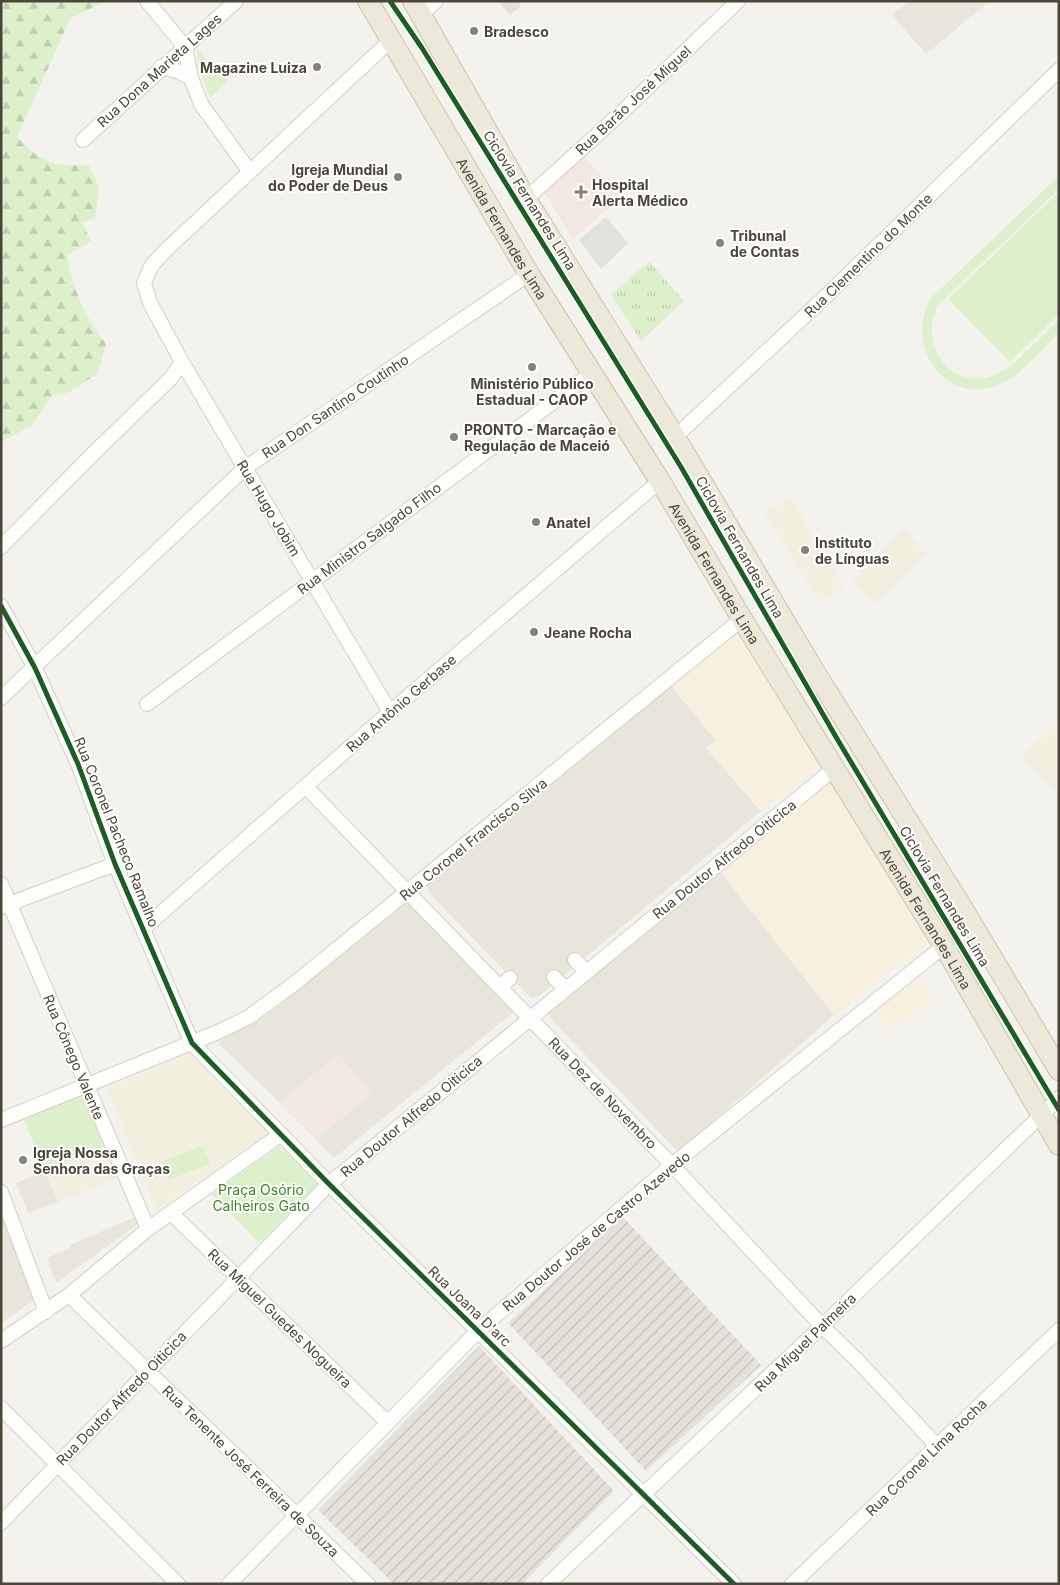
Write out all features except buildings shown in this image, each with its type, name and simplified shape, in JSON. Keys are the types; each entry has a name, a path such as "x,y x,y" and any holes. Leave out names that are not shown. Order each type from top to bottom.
{"highway":[{"name":"Avenida Fernandes Lima","path":"368,1 529,274 660,481 742,620 944,946 1059,1145"},
{"path":"417,8 526,199 675,437 813,669 963,909 1059,1070"}],"street":[{"path":"147,1 185,47 191,78 207,115 250,172"},
{"name":"Rua Dona Marieta Lages","path":"83,140 161,67 236,1"},
{"path":"417,8 436,1"},
{"name":"Rua Barão José Miguel","path":"526,199 621,113 738,1"},
{"name":"Rua Hugo Jobim","path":"390,712 190,376 150,303 144,283 152,265 391,40"},
{"path":"161,67 177,71 191,78"},
{"name":"Rua Clementino do Monte","path":"675,437 824,297 1059,70"},
{"name":"Rua Don Santino Coutinho","path":"1,698 245,468 529,274"},
{"path":"1,547 96,450 171,378 182,362"},
{"name":"Rua Ministro Salgado Filho","path":"147,704 592,373"},
{"path":"171,378 190,376"},
{"name":"Rua Antônio Gerbase","path":"144,928 390,712 660,481"},
{"name":"Rua Coronel Pacheco Ramalho","path":"1,606 34,668 78,764 115,864 192,1043"},
{"name":"Rua Coronel Francisco Silva","path":"1,1120 192,1043 249,1017 295,984 742,620"},
{"name":"Rua Doutor Alfredo Oiticica","path":"1,1523 329,1184 835,768"},
{"name":"Rua Dez de Novembro","path":"306,787 408,892 505,982 530,1018 672,1165 937,1446"},
{"path":"5,906 115,864"},
{"name":"Rua Cônego Valente","path":"1,884 5,906 86,1085 148,1229"},
{"name":"Rua Doutor José de Castro Azevedo","path":"229,1584 479,1330 672,1165 944,946"},
{"path":"575,960 586,972"},
{"path":"554,978 564,989"},
{"name":"Rua Joana D'arc","path":"192,1043 329,1184 479,1330 734,1584"},
{"name":"Rua Miguel Palmeira","path":"548,1584 822,1326 1059,1098"},
{"path":"1,1341 69,1295 148,1229 172,1214 281,1134"},
{"path":"1,1192 46,1312"},
{"name":"Rua Miguel Guedes Nogueira","path":"172,1214 387,1422"},
{"name":"Rua Tenente José Ferreira de Souza","path":"69,1295 295,1516 368,1584"},
{"name":"Rua Coronel Lima Rocha","path":"792,1584 1059,1330"},
{"path":"1,1408 178,1584"}],"shaded area":[{"path":"498,1 518,1 521,6 510,15"},
{"path":"909,1 990,1 926,54 892,15"},
{"name":"Hospital Alerta Médico","path":"580,153 621,196 573,239 543,189"},
{"path":"606,217 628,243 601,269 579,240"},
{"name":"Instituto de Línguas","path":"791,498 844,587 818,600 765,513"},
{"path":"904,529 926,554 875,603 852,582"},
{"path":"737,626 820,759 817,767 761,811 706,748 716,740 667,681"},
{"path":"667,681 716,740 706,748 761,811 538,997 531,998 429,893 427,885 430,878"},
{"path":"1059,722 1059,795 1021,756"},
{"path":"826,780 835,784 924,937 922,945 834,1015 717,868"},
{"path":"717,868 834,1015 678,1152 551,1019 548,1008"},
{"path":"411,899 516,1010 334,1158 315,1139 372,1094 338,1054 280,1103 220,1045 220,1041 267,1015"},
{"path":"920,976 935,995 894,1031 876,1013"},
{"path":"192,1052 272,1130 156,1210 107,1088"},
{"path":"338,1054 372,1094 315,1139 280,1103"},
{"path":"106,1146 119,1178 58,1202 45,1171"},
{"path":"45,1171 58,1202 28,1213 16,1183"},
{"path":"1,1203 36,1299 1,1323"},
{"path":"135,1217 138,1224 56,1283 47,1258 71,1248 70,1245"},
{"path":"623,1217 761,1365 646,1471 508,1323"},
{"path":"479,1346 614,1491 522,1584 394,1584 318,1510"}],"green space":[{"path":"1,1 108,1 71,17 17,137 34,153 49,162 66,165 89,165 99,188 95,218 82,223 91,241 67,256 76,292 92,323 106,344 98,373 70,392 52,396 31,426 1,442"},
{"path":"197,49 228,80 210,98 198,66"},
{"path":"1059,176 1059,189 938,305 933,320 932,335 935,349 942,361 952,371 965,377 979,379 1003,371 1059,320 1059,333 1024,368 1001,384 981,389 963,387 948,380 936,369 927,354 923,337 923,318 930,299"},
{"path":"1059,192 1059,314 1010,362 948,299"},
{"path":"649,261 684,301 641,341 611,295"},
{"path":"83,1090 106,1146 45,1171 22,1115"},
{"path":"202,1146 210,1164 168,1180 161,1162"},
{"name":"Praça Osório Calheiros Gato","path":"279,1146 319,1183 259,1243 212,1194"}],"cycle path":[{"name":"Ciclovia Fernandes Lima","path":"390,1 422,48 681,467 836,737 1059,1110"},
{"path":"1,606 35,668 78,764 115,864 192,1043 329,1184 734,1584"}],"place":[{"name":"Bradesco","path":"474,31"},
{"name":"Magazine Luiza","path":"317,67"},
{"name":"Igreja Mundial do Poder de Deus","path":"398,177"},
{"name":"Hospital Alerta Médico","path":"581,192"},
{"name":"Tribunal de Contas","path":"720,243"},
{"name":"Ministério Público Estadual - CAOP","path":"532,367"},
{"name":"PRONTO - Marcação e Regulação de Maceió","path":"454,437"},
{"name":"Anatel","path":"536,522"},
{"name":"Instituto de Línguas","path":"805,550"},
{"name":"Jeane Rocha","path":"534,632"},
{"name":"Igreja Nossa Senhora das Graças","path":"23,1160"}]}
